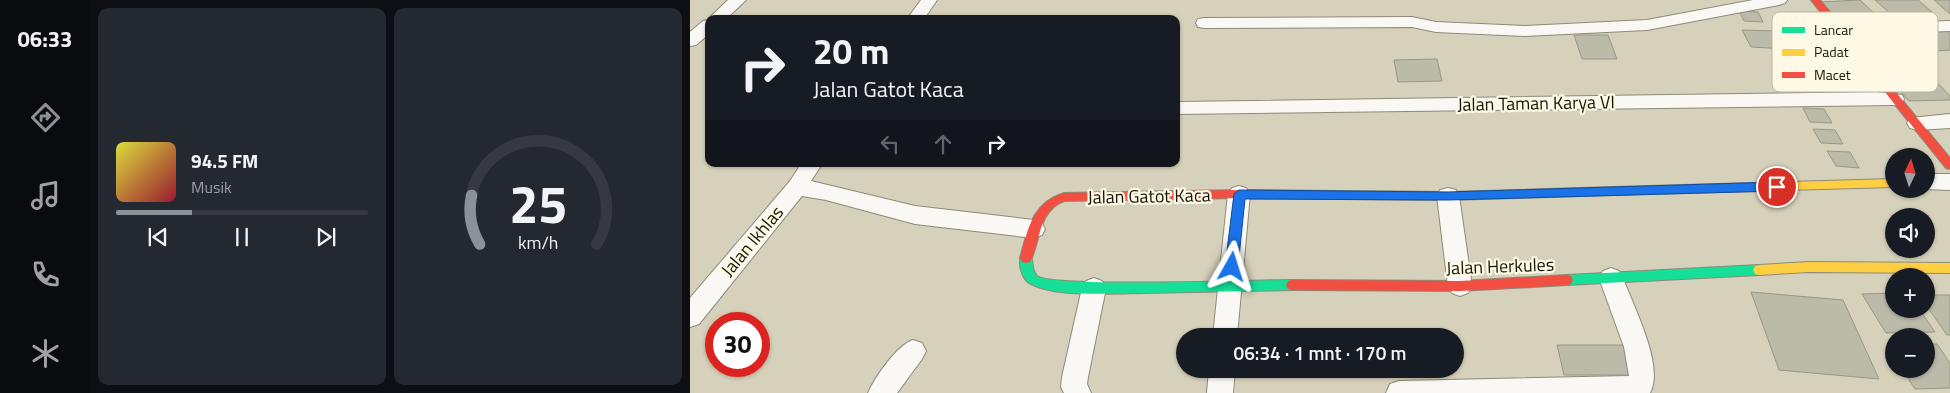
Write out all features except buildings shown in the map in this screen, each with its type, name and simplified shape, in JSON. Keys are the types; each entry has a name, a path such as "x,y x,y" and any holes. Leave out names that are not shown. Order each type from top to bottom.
{"street":[{"path":"721,15 738,0"},
{"path":"918,15 929,0"},
{"path":"1204,23 1412,22 1436,27 1525,31 1647,25 1779,0"},
{"path":"1815,0 1825,12"},
{"path":"690,41 705,28"},
{"path":"1889,92 1917,123 1950,165"},
{"name":"Jalan Taman Karya VI","path":"1180,108 1895,99"},
{"path":"1917,123 1950,121"},
{"name":"Jalan Ikhlas","path":"690,316 796,187 810,167"},
{"path":"1935,182 1950,182"},
{"name":"Jalan Gatot Kaca","path":"1050,286 1033,280 1027,271 1025,262 1034,229 1046,206 1054,199 1064,197 1239,194 1448,196 1885,183"},
{"path":"796,187 826,192 915,215 1034,229"},
{"path":"1226,328 1239,194"},
{"path":"1448,196 1460,286"},
{"name":"Jalan Herkules","path":"1050,286 1094,288 1230,285 1460,286 1809,267 1950,268"},
{"path":"1399,393 1634,388 1641,384 1643,377 1636,347 1611,278"},
{"path":"1078,393 1074,387 1075,377 1094,288"},
{"path":"881,393 913,351"},
{"path":"1220,393 1221,378"}],"traffic: fast":[{"path":"1340,195 1448,196 1613,191"},
{"path":"1026,258 1027,271 1033,280 1050,286 1094,288 1292,285"},
{"path":"1567,280 1759,270"}],"traffic: slow":[{"path":"1613,191 1885,183"},
{"path":"1759,270 1809,267 1950,268"}],"traffic: jam":[{"path":"1815,0 1825,12"},
{"path":"1890,92 1950,165"},
{"path":"1026,258 1034,230 1042,212 1055,200 1064,197 1239,194 1340,195"},
{"path":"1292,285 1460,286 1567,280"}],"route":[{"path":"1232,267 1239,194 1448,196 1777,187"}]}
